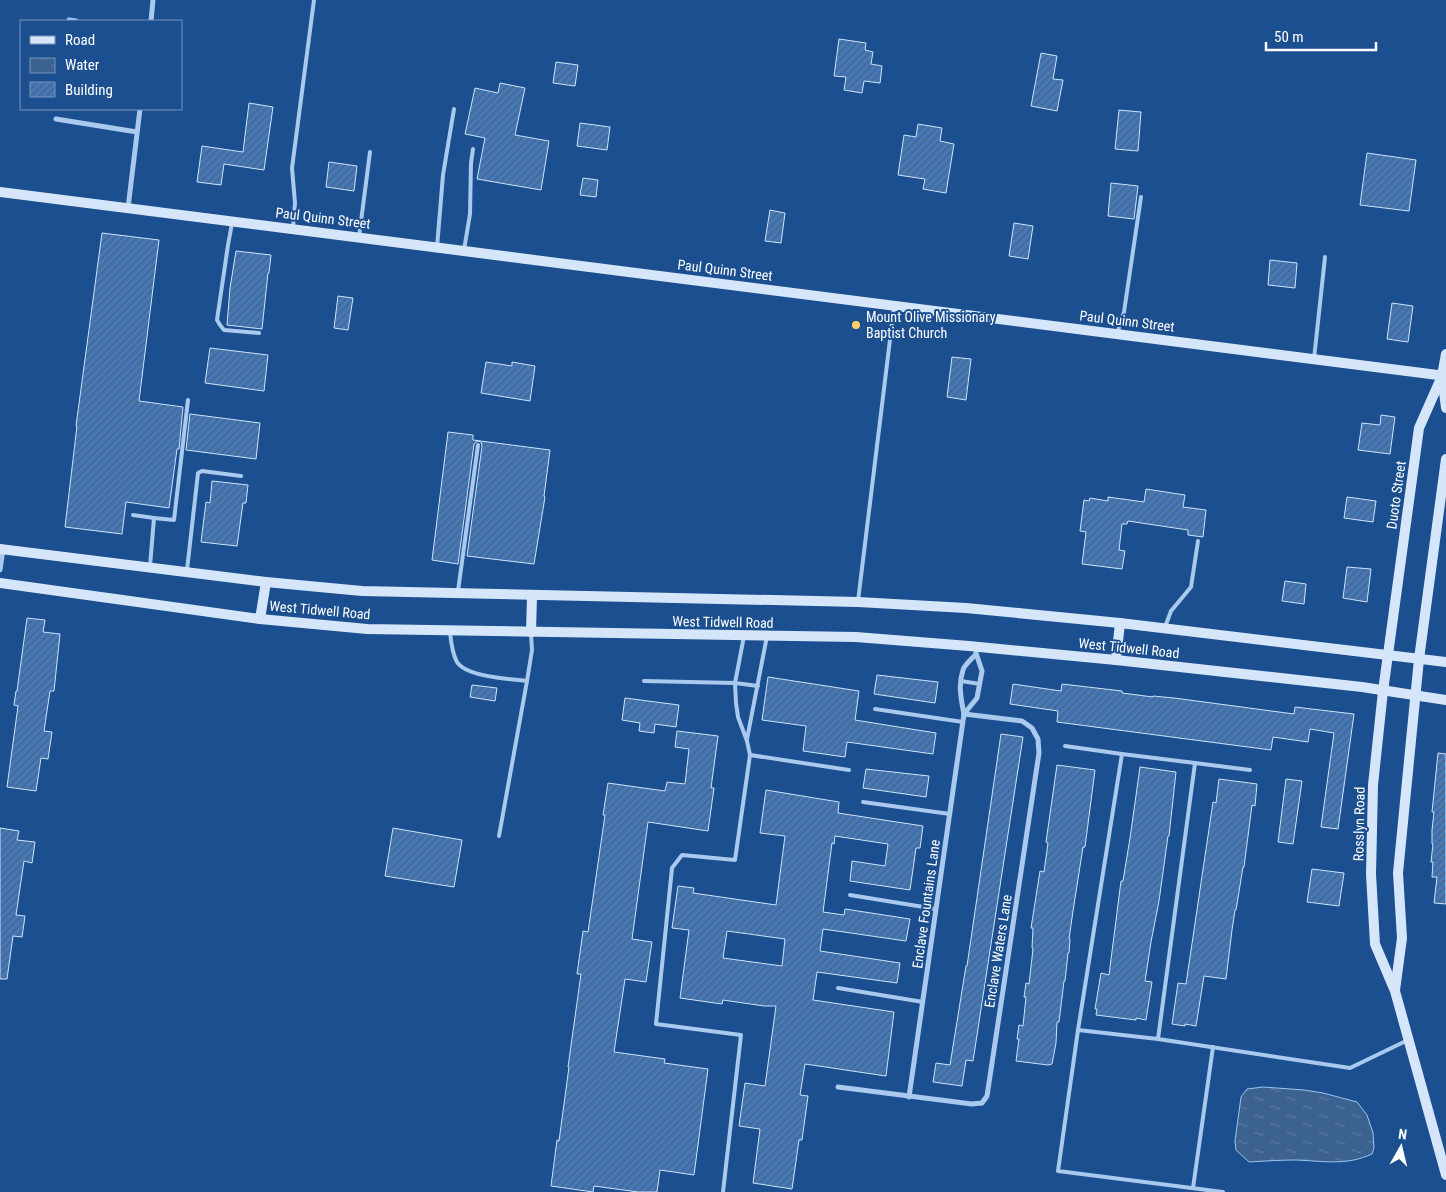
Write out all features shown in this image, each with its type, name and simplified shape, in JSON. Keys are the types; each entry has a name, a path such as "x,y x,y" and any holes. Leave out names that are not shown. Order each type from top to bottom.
{"main road":[{"name":"Paul Quinn Street","path":"0,192 1444,376"},
{"path":"1446,354 1444,376 1446,408"},
{"name":"Duoto Street","path":"1388,655 1419,428 1444,376"},
{"path":"1420,659 1446,459"},
{"name":"West Tidwell Road","path":"1,549 266,582 362,591 858,602 966,608 1446,662"},
{"path":"260,619 266,582"},
{"name":"West Tidwell Road","path":"0,583 260,619 367,629 856,637 976,650 1116,660 1362,687 1446,700"},
{"path":"531,632 532,596"},
{"path":"1116,660 1120,624"},
{"name":"Rosslyn Road","path":"1388,655 1373,784 1371,874 1375,944 1395,991 1446,1175"},
{"name":"Rosslyn Road","path":"1395,991 1402,938 1398,873 1420,659"}],"street":[{"path":"151,20 153,0"},
{"path":"128,208 140,110"},
{"path":"56,119 137,132"},
{"path":"0,570 1,549"},
{"name":"Enclave Fountains Lane","path":"909,1097 964,714 960,696 961,681 964,669 976,650"},
{"name":"Enclave Fountains Lane","path":"964,714 977,698 980,684 982,671 976,650"},
{"name":"Enclave Waters Lane","path":"838,1087 972,1104 982,1102 986,1096 1039,753 1038,739 1032,728 1022,721 964,714"}],"lane":[{"path":"293,228 295,203 292,168 314,0"},
{"path":"437,247 444,174 454,109"},
{"path":"464,250 470,214 473,149"},
{"path":"359,237 370,152"},
{"path":"1117,334 1124,312 1141,197"},
{"path":"233,221 217,320 224,330 259,334"},
{"path":"1314,359 1324,257"},
{"path":"858,602 894,305"},
{"path":"133,515 174,520 188,400"},
{"path":"458,594 478,444"},
{"path":"187,572 198,473 202,471 241,476"},
{"path":"150,568 154,518"},
{"path":"1164,629 1172,611 1191,587 1198,541"},
{"path":"450,630 453,652 458,664 478,674 527,681"},
{"path":"499,836 532,650 531,632"},
{"path":"723,1192 741,1034 656,1024 672,868 682,855 735,860 750,755 738,717 736,703 735,683 744,636"},
{"path":"747,741 767,636"},
{"path":"644,681 735,683 758,686"},
{"path":"961,681 980,684"},
{"path":"875,709 963,722"},
{"path":"1065,746 1250,770"},
{"path":"1122,754 1078,1030 1058,1171 1223,1192"},
{"path":"750,755 849,770"},
{"path":"1158,1039 1195,764"},
{"path":"863,802 950,814"},
{"path":"850,895 936,909"},
{"path":"838,988 923,1002"},
{"path":"1078,1030 1158,1039 1350,1068 1408,1040"},
{"path":"1193,1188 1213,1047"}],"water":[{"path":"1263,1087 1323,1093 1357,1102 1367,1115 1373,1133 1374,1148 1372,1154 1344,1161 1278,1160 1249,1162 1236,1150 1235,1141 1241,1097 1247,1089"}],"building":[{"path":"839,39 866,43 865,50 873,52 871,64 882,66 880,83 864,81 862,93 844,90 846,77 834,76"},
{"path":"1041,53 1057,56 1053,79 1063,80 1057,111 1031,106"},
{"path":"556,62 578,65 575,86 553,83"},
{"path":"500,83 525,88 515,135 549,141 541,190 477,179 485,138 465,134 475,88 498,93"},
{"path":"249,103 273,107 264,170 224,164 221,185 197,182 202,146 243,152"},
{"path":"1119,110 1141,112 1138,151 1115,149"},
{"path":"580,123 610,127 607,150 577,146"},
{"path":"918,124 942,128 940,141 954,144 946,193 923,189 925,179 898,175 904,135 916,137"},
{"path":"1367,153 1416,160 1409,211 1360,205"},
{"path":"329,162 357,166 354,191 326,187"},
{"path":"583,178 598,180 596,197 580,195"},
{"path":"1111,183 1138,186 1134,219 1108,216"},
{"path":"770,210 785,213 781,243 765,241"},
{"path":"1014,223 1033,226 1028,259 1009,256"},
{"path":"102,233 159,240 139,401 183,407 179,449 177,449 169,508 126,502 122,534 65,527 76,426"},
{"path":"236,251 271,255 262,329 227,325"},
{"path":"1270,260 1297,263 1295,288 1268,285"},
{"path":"338,296 353,298 348,330 334,328"},
{"path":"1392,303 1413,306 1408,342 1387,339"},
{"path":"210,348 268,355 264,391 205,383"},
{"path":"952,357 971,359 966,400 947,397"},
{"path":"486,362 512,366 512,362 535,366 530,401 481,393"},
{"path":"190,414 260,423 256,459 186,450"},
{"path":"1381,415 1395,417 1390,454 1358,450 1362,423 1380,425"},
{"path":"448,432 473,435 473,440 550,450 545,497 534,564 467,556 482,446 481,442 478,441 474,444 458,564 432,560"},
{"path":"212,481 248,485 246,503 243,503 237,546 201,542 206,502 210,503"},
{"path":"1146,489 1185,495 1183,507 1206,510 1203,537 1188,535 1188,530 1128,521 1127,524 1122,524 1119,550 1125,551 1122,569 1082,564 1086,532 1080,531 1084,500 1089,501 1090,498 1108,501 1108,497 1144,502"},
{"path":"1347,497 1376,501 1373,522 1344,518"},
{"path":"1347,567 1371,569 1367,602 1343,598"},
{"path":"1285,581 1306,584 1304,604 1282,601"},
{"path":"27,618 45,620 43,632 60,634 54,691 50,691 44,731 52,732 48,759 41,758 36,791 7,787 18,706 14,705"},
{"path":"877,675 938,682 935,703 874,694"},
{"path":"768,677 859,691 855,720 936,733 933,754 847,742 845,757 803,751 806,726 762,720"},
{"path":"1013,684 1061,691 1062,684 1294,714 1295,707 1354,714 1338,829 1321,827 1334,733 1310,729 1308,742 1273,737 1271,750 1057,722 1058,711 1010,704"},
{"path":"472,685 497,688 495,701 470,697"},
{"path":"625,698 679,705 676,727 655,724 654,733 639,731 640,723 622,720"},
{"path":"677,731 718,736 711,788 714,788 708,831 648,822 632,939 652,942 646,982 625,979 614,1052 665,1059 664,1063 708,1069 694,1175 660,1170 657,1192 638,1192 594,1186 593,1192 551,1186 557,1140 559,1141 581,974 577,974 583,931 588,932 608,783 665,791 667,782 685,784 689,749 675,747"},
{"path":"1001,734 1023,737 973,1061 966,1060 962,1086 933,1082 936,1063 950,1065 967,966"},
{"path":"1438,753 1446,754 1446,904 1434,903 1437,877 1432,877 1433,862 1431,862 1434,812 1432,812"},
{"path":"1057,765 1095,770 1085,847 1083,847 1069,939 1069,953 1059,1022 1057,1022 1056,1043 1052,1064 1048,1065 1016,1061 1019,1025 1023,1026 1026,997 1024,997 1026,983 1029,984 1033,949 1033,928 1031,928 1040,871 1044,872 1048,843 1046,842"},
{"path":"1140,767 1176,772 1169,836 1145,981 1152,982 1146,1020 1096,1015 1097,1009 1095,1009 1101,973 1109,975 1121,881 1123,881"},
{"path":"866,769 929,776 926,797 863,788"},
{"path":"1219,779 1257,784 1255,806 1252,805 1244,867 1235,910 1226,979 1204,976 1196,1026 1172,1024 1178,983 1186,984 1213,802 1216,803"},
{"path":"1286,779 1302,781 1293,844 1278,842"},
{"path":"766,790 839,802 838,813 923,826 920,848 916,848 910,890 850,881 852,861 885,866 888,844 835,836 834,844 832,843 823,912 844,915 845,909 910,919 906,941 823,929 820,951 900,963 897,983 817,972 813,1000 894,1012 886,1076 805,1064 800,1095 808,1096 802,1140 799,1140 792,1189 753,1183 760,1129 739,1126 745,1083 765,1086 776,1006 723,1000 722,1004 680,998 689,930 672,928 678,886 694,888 693,893 776,905 785,836 760,833","holes":["727,931 785,939 782,966 723,958"]},
{"path":"0,828 19,831 17,840 35,842 32,863 24,861 16,915 25,916 22,937 13,936 7,979 0,979"},
{"path":"393,828 462,840 454,887 385,876"},
{"path":"1312,869 1344,873 1339,906 1307,902"}],"place":[{"name":"Mount Olive Missionary Baptist Church","path":"856,325"}]}
